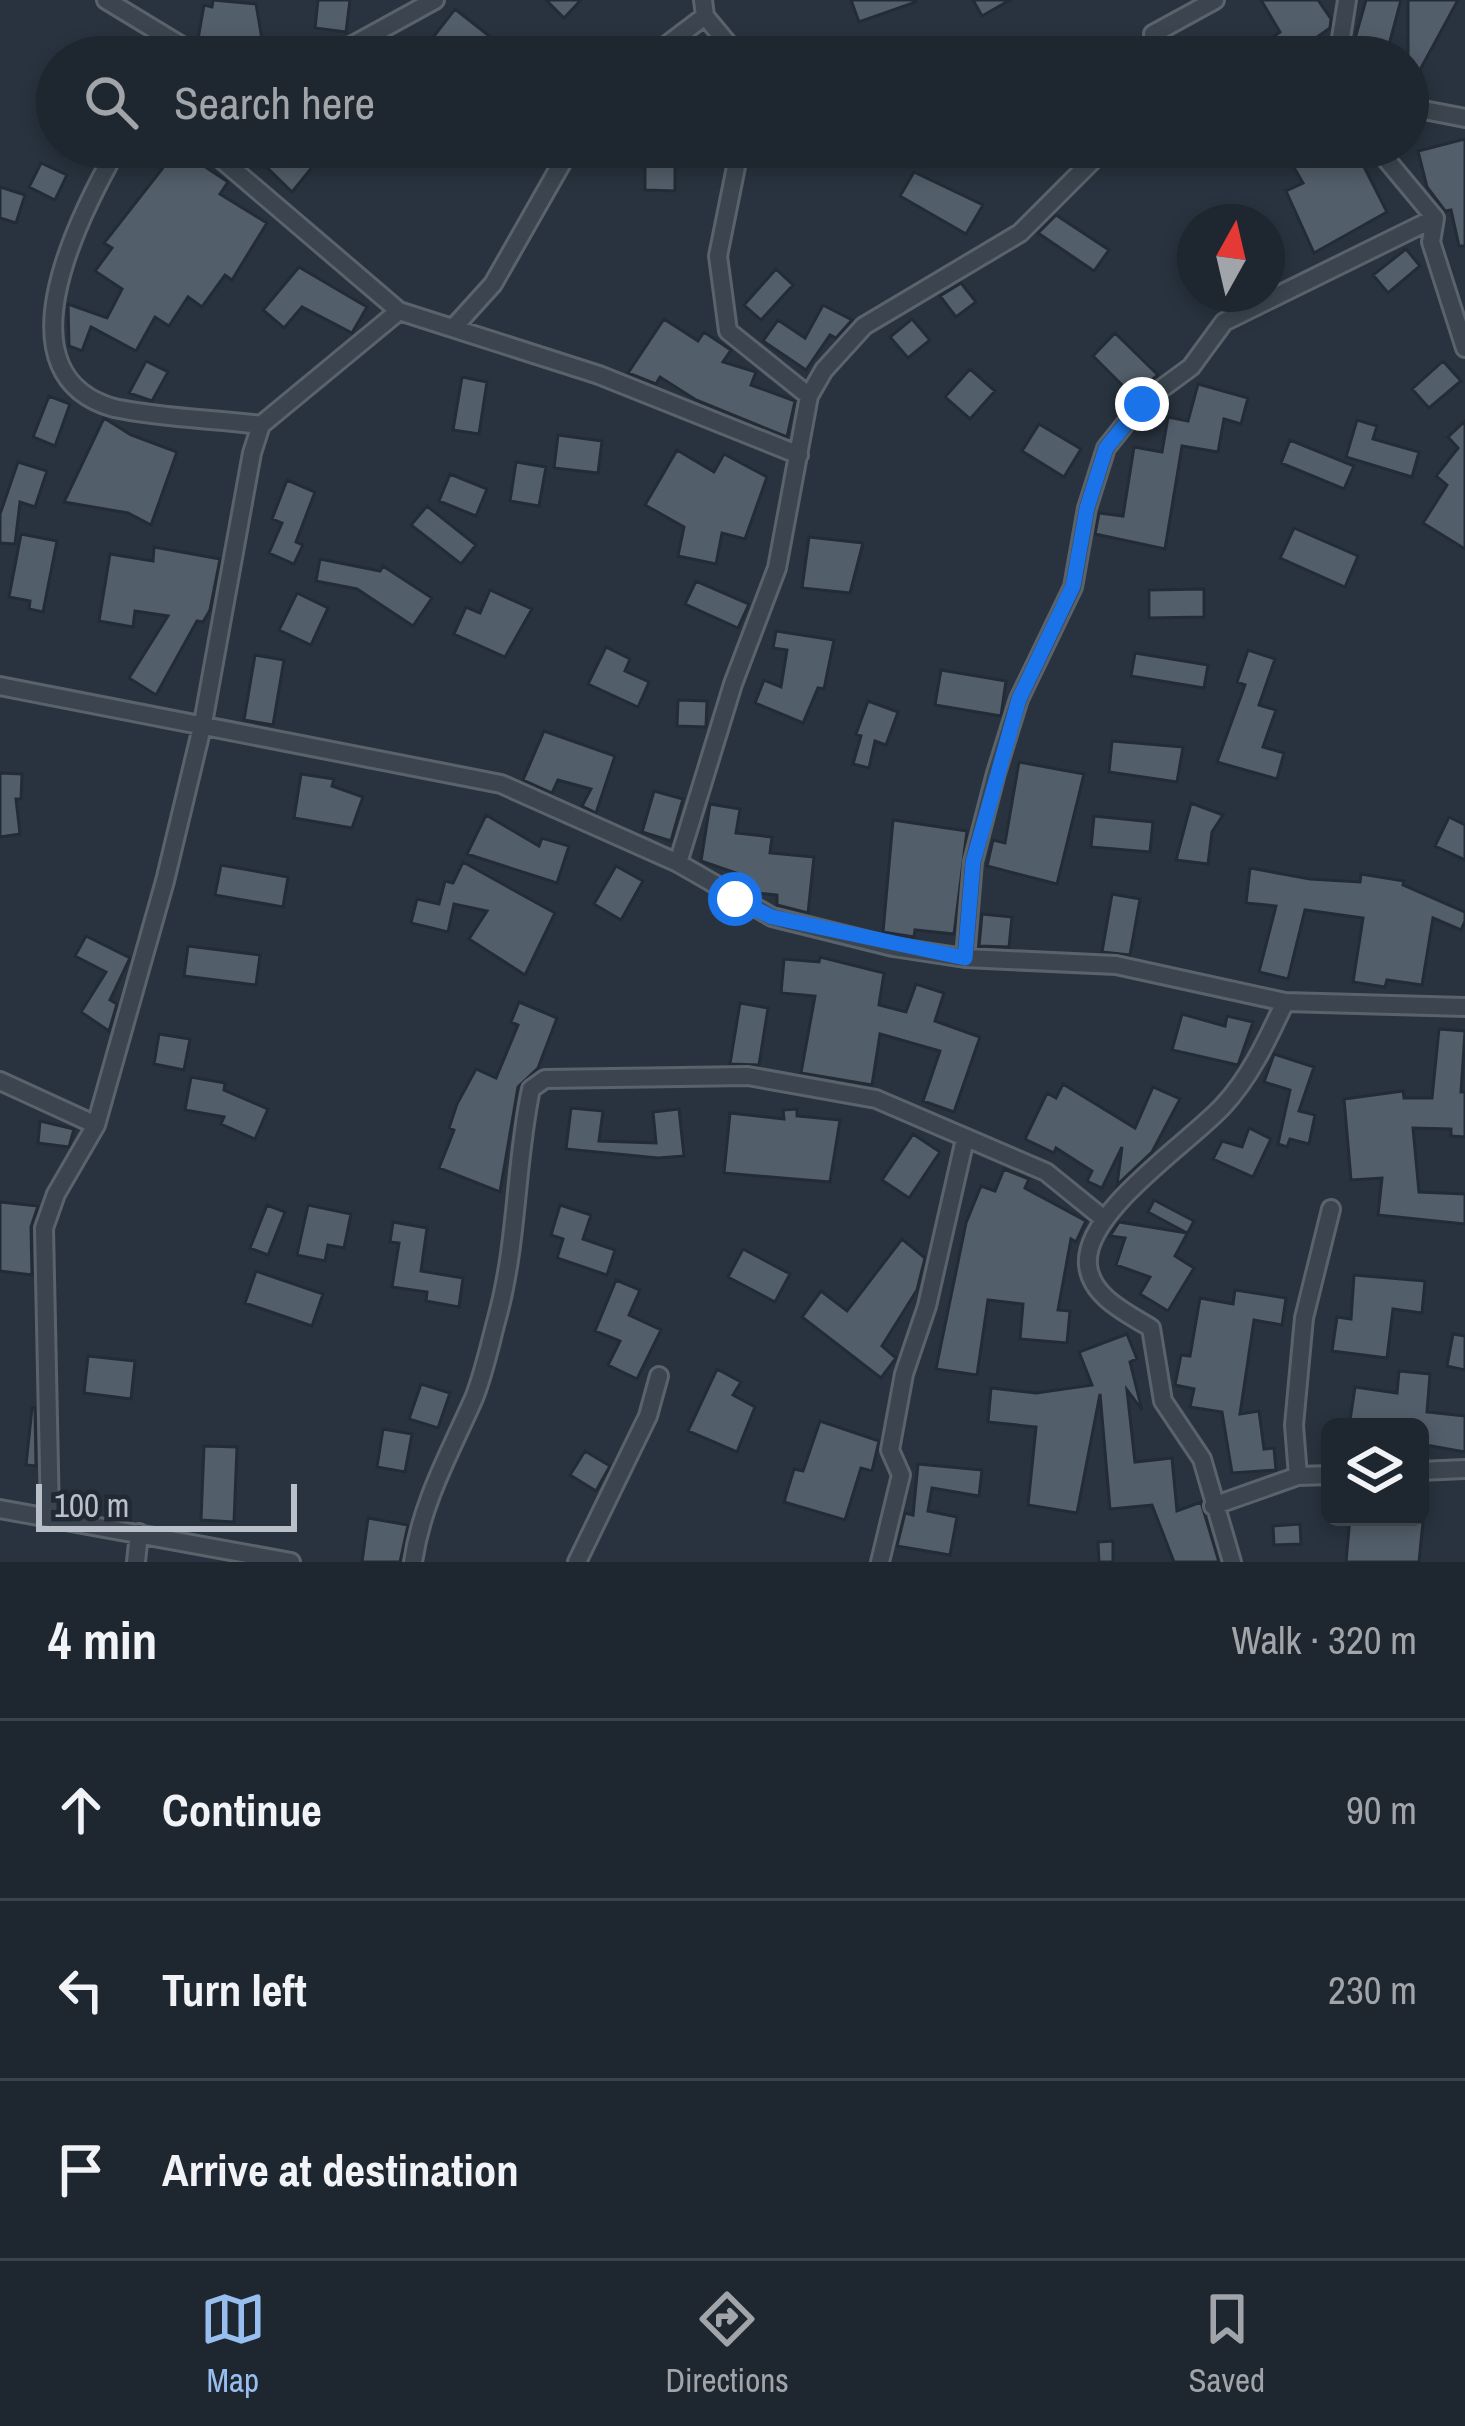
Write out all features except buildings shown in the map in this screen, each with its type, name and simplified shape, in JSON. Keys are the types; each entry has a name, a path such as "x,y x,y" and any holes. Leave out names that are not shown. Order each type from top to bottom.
{"street":[{"path":"106,0 159,36"},
{"path":"369,36 435,0"},
{"path":"1155,36 1215,0"},
{"path":"1341,36 1347,0"},
{"path":"674,36 704,8 725,36"},
{"path":"1429,111 1465,118"},
{"path":"106,168 40,306 34,346 51,380 110,408 261,425"},
{"path":"232,168 399,310 599,375 799,455"},
{"path":"454,327 493,284 559,168"},
{"path":"736,168 718,256 728,331 809,396"},
{"path":"678,863 733,684 777,568 809,396 824,370 864,326 1020,232 1085,168"},
{"path":"1393,168 1435,218 1431,242 1465,348"},
{"path":"965,958 973,862 997,773 1019,699 1073,586 1087,508 1106,448 1142,404 1191,367 1224,322 1435,218"},
{"path":"50,1517 44,1228 56,1194 97,1125 202,723 261,425 399,310"},
{"path":"0,686 502,784 678,863 772,917 965,958 1116,965 1285,1002 1463,1002"},
{"path":"1232,1562 1202,1459 1163,1401 1151,1328 1092,1282 1087,1262 1104,1219 1225,1104 1262,1051 1285,1002"},
{"path":"413,1562 438,1466 475,1396 499,1310 519,1215 531,1089 545,1079 748,1076 876,1099 1046,1172 1104,1219"},
{"path":"0,1081 97,1125"},
{"path":"880,1562 901,1475 890,1450 904,1374 928,1306 964,1139"},
{"path":"1298,1476 1294,1425 1304,1318 1331,1208"},
{"path":"578,1562 648,1416 659,1376"},
{"path":"1429,1471 1465,1469"},
{"path":"1214,1506 1298,1476 1321,1475"},
{"path":"0,1509 291,1562"},
{"path":"136,1562 140,1533"}],"route":[{"path":"735,899 772,917 893,947 965,958 973,862 1019,699 1073,586 1087,508 1106,448 1142,404"}]}
